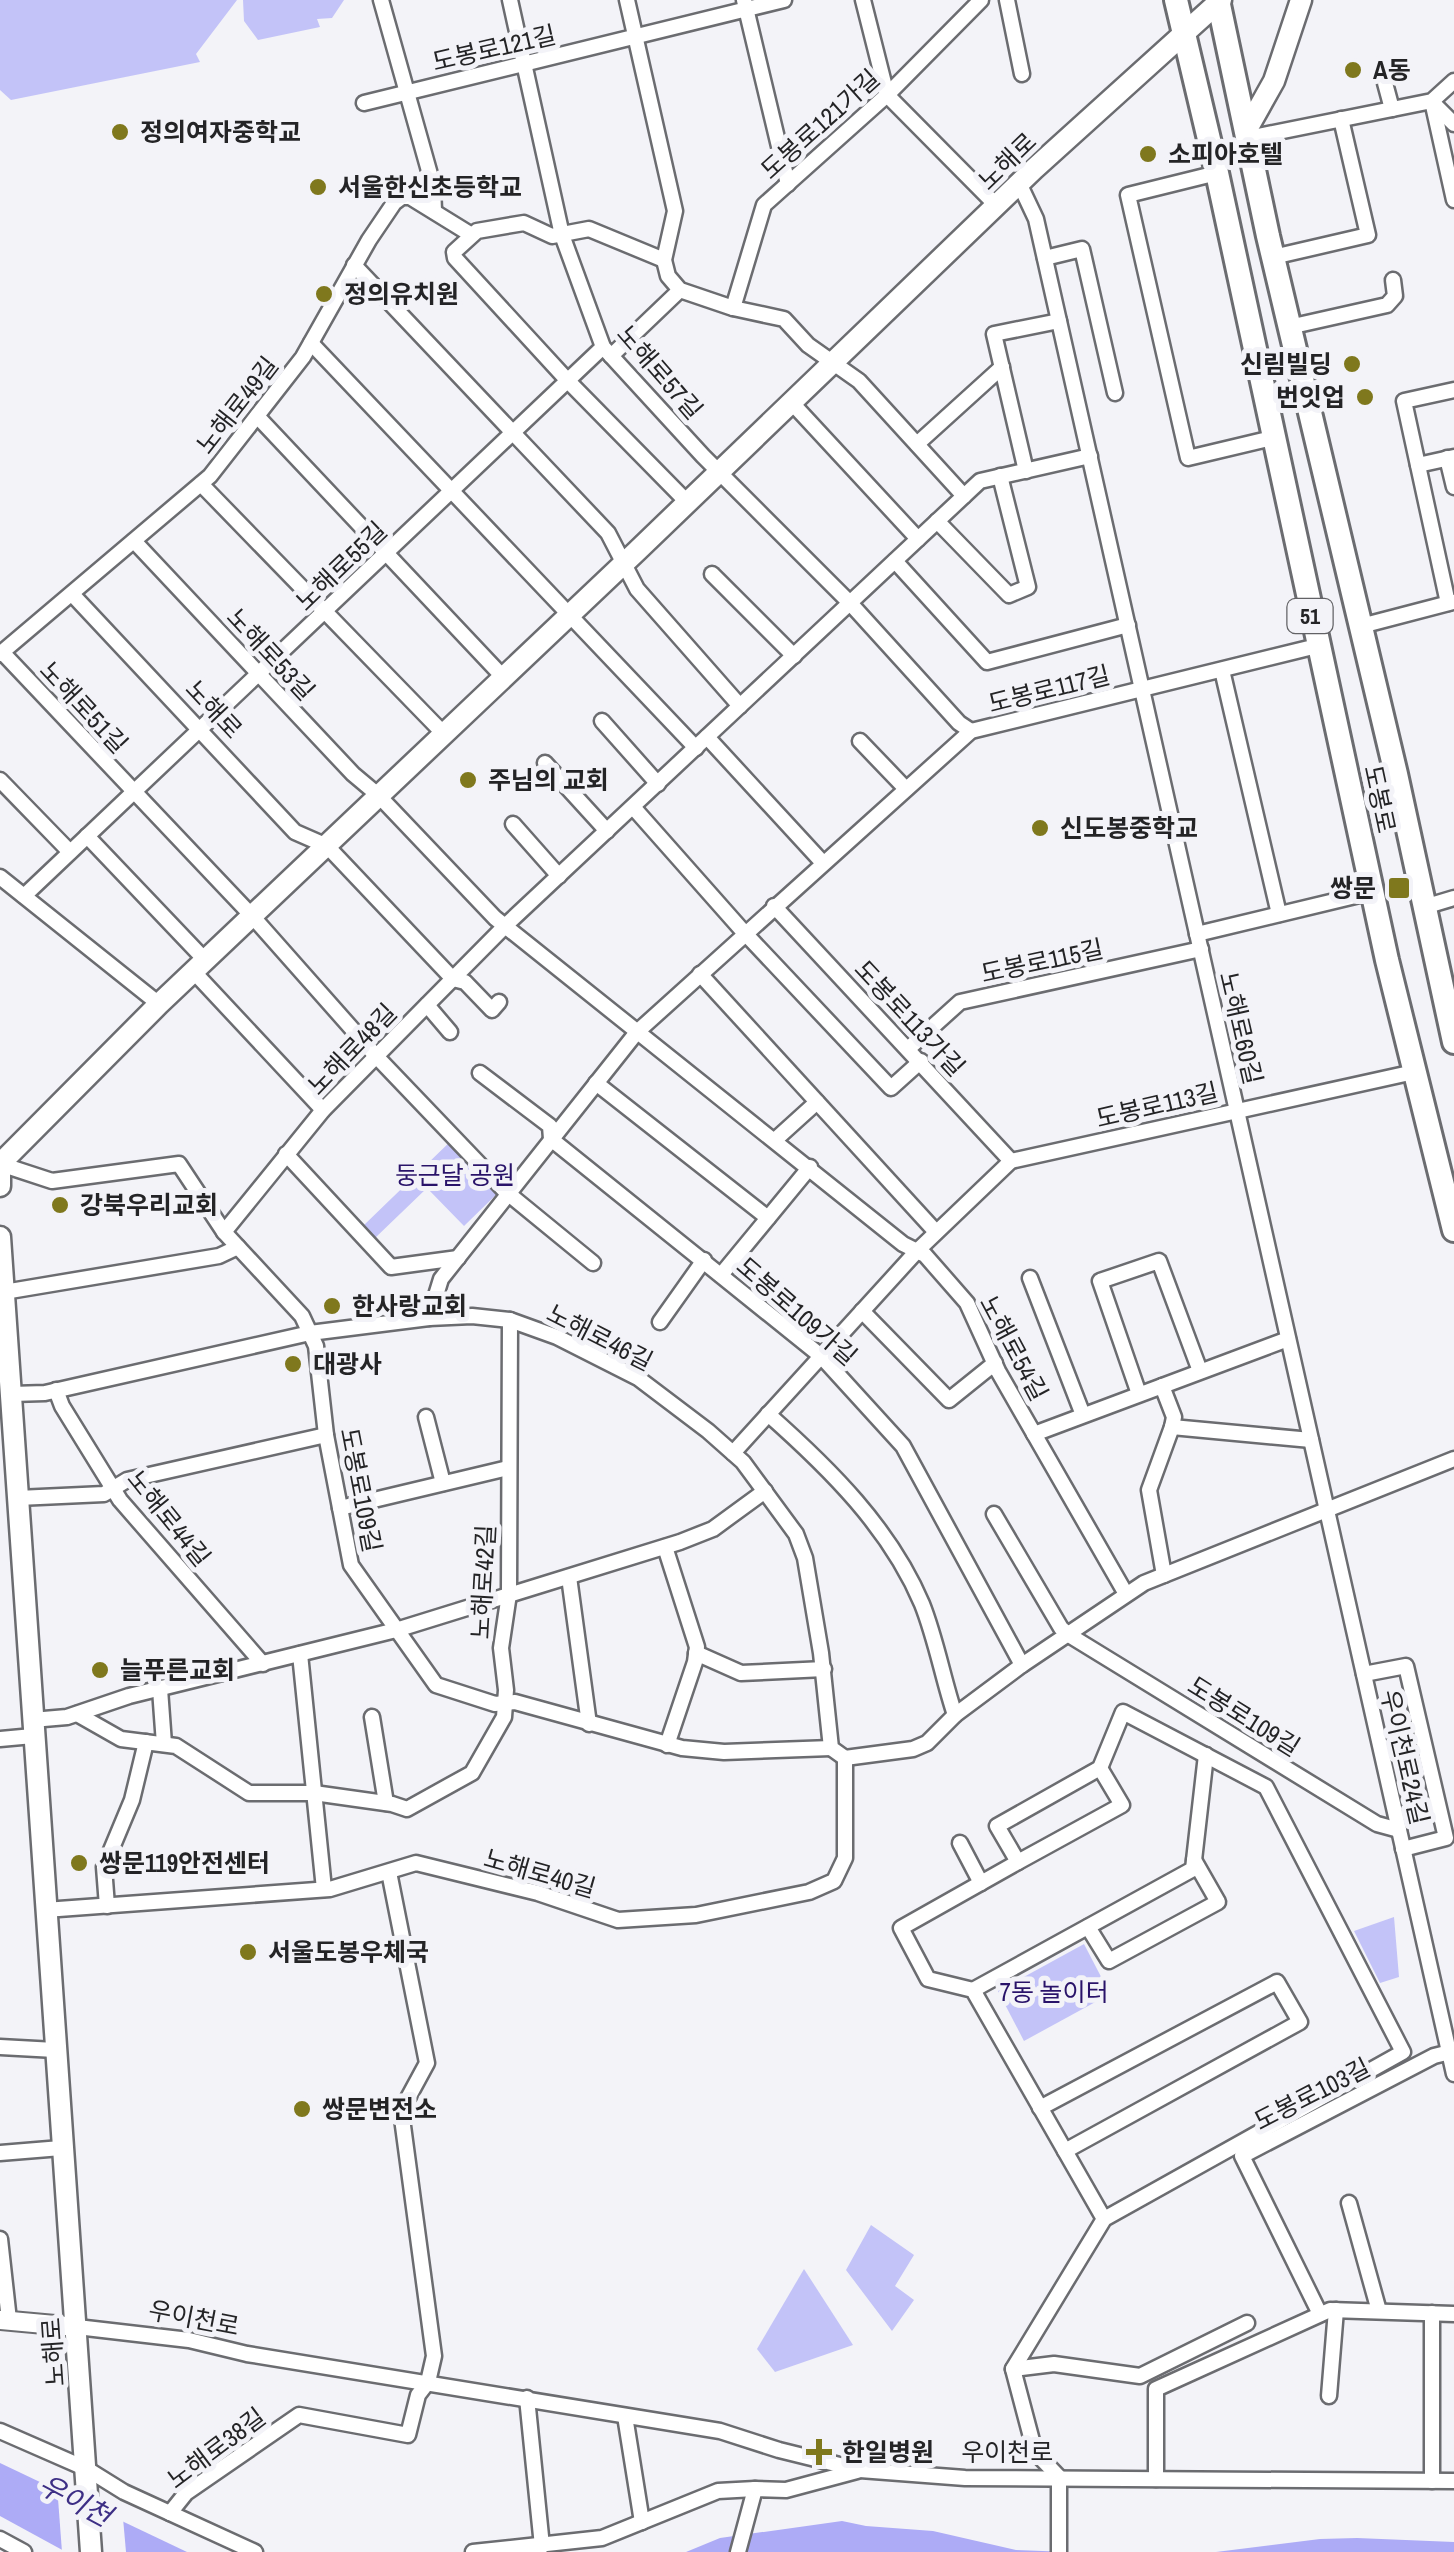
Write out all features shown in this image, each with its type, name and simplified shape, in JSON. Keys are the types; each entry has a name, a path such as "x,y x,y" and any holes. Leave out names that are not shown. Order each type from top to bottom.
{"main road":[{"name":"도봉로","path":"1176,0 1372,892 1454,1230"},
{"name":"도봉로","path":"1219,0 1273,257 1454,1042"},
{"name":"노해로","path":"0,1164 378,795 1019,183 1219,0"},
{"path":"1247,135 1274,81 1301,0"},
{"path":"0,1164 0,1186"},
{"name":"노해로","path":"0,1236 12,1394 7,1440 18,1498 91,2552"}],"street":[{"path":"380,0 433,185 434,210"},
{"name":"노해로57길","path":"510,0 562,235 607,351 720,472"},
{"path":"627,0 675,212 664,260 668,276 680,290 733,308 784,319 808,345 858,380 964,496"},
{"name":"도봉로121길","path":"364,103 636,37 745,5 784,0"},
{"path":"863,0 887,95 996,205"},
{"name":"도봉로121가길","path":"733,308 764,205 887,95 981,0"},
{"path":"1007,0 1022,74"},
{"path":"745,5 788,184"},
{"path":"1247,135 1432,101 1454,80"},
{"path":"1385,83 1392,108"},
{"path":"1432,101 1454,124"},
{"path":"1432,101 1454,200"},
{"path":"1273,257 1369,234 1341,119"},
{"path":"1217,174 1128,195 1188,458 1272,438"},
{"name":"노해로60길","path":"1019,183 1036,219 1327,1511"},
{"name":"노해로49길","path":"1,653 200,484 257,416 311,342 394,202 410,198 470,234"},
{"path":"664,260 589,229 552,236 524,223 470,234 454,252 454,258 568,381 688,502"},
{"path":"1045,258 1082,249 1115,393"},
{"path":"354,265 608,533 637,589 740,706"},
{"path":"1289,326 1387,306 1396,296 1393,280"},
{"name":"노해로55길","path":"259,674 568,381 680,290"},
{"path":"1026,470 994,334 1059,321"},
{"path":"311,342 571,614 823,863"},
{"path":"917,444 1002,368"},
{"path":"1361,626 1451,602 1404,401 1454,390"},
{"path":"792,403 918,540"},
{"path":"257,416 504,678"},
{"name":"노해로48길","path":"224,1232 323,1110 506,925 980,481 1090,456"},
{"path":"1418,465 1451,458 1454,487"},
{"path":"720,472 850,603 959,723 971,731"},
{"path":"937,521 1009,594 1028,588 1000,476"},
{"path":"200,484 444,734"},
{"name":"노해로53길","path":"134,541 353,774 378,795"},
{"path":"895,561 987,662 1128,625"},
{"path":"712,574 794,656"},
{"name":"노해로","path":"72,594 295,832 327,846 453,978"},
{"name":"도봉로117길","path":"429,1318 442,1279 638,1032 971,731 1317,646"},
{"name":"노해로51길","path":"1,653 253,917"},
{"path":"1222,670 1279,914"},
{"path":"24,896 259,674"},
{"path":"602,722 658,784"},
{"path":"860,740 906,789"},
{"path":"546,763 607,831"},
{"path":"0,780 70,852"},
{"name":"노해로54길","path":"378,795 495,918 903,1244 926,1255 966,1303 994,1363 1126,1594"},
{"path":"633,806 744,933 890,1088 921,1062"},
{"path":"513,824 559,876"},
{"path":"87,836 323,1110"},
{"path":"0,877 160,1004"},
{"path":"1198,934 1372,892"},
{"path":"1424,907 1454,898"},
{"name":"도봉로113가길","path":"774,906 1010,1161"},
{"path":"253,917 376,1056 508,1194 593,1263"},
{"name":"도봉로115길","path":"909,1048 960,1002 1201,950"},
{"path":"700,974 936,1232"},
{"path":"453,978 465,982 492,1010 499,1002"},
{"path":"427,1005 450,1032"},
{"name":"도봉로113길","path":"1010,1161 1414,1072"},
{"path":"480,1073 550,1126 552,1138"},
{"path":"596,1083 768,1218"},
{"path":"775,1140 817,1102"},
{"name":"도봉로109가길","path":"552,1138 821,1356 902,1446 1022,1666"},
{"path":"286,1154 391,1266 458,1258"},
{"path":"732,1453 917,1251 1010,1161"},
{"name":"도봉로109길","path":"0,1164 52,1181 179,1164 224,1232 302,1316 316,1346 326,1435 351,1565 436,1684 495,1704 515,1702 667,1745 724,1752 831,1748"},
{"path":"721,1275 810,1167"},
{"path":"4,1292 218,1256 238,1246"},
{"path":"660,1322 704,1260"},
{"path":"1140,1394 1100,1281 1160,1260 1200,1370"},
{"path":"1030,1278 1083,1415"},
{"path":"862,1311 949,1400 994,1363"},
{"name":"노해로46길","path":"12,1394 56,1390 310,1333 429,1318 472,1316 510,1320 557,1337 638,1378 732,1453 796,1534 805,1558 824,1668 831,1748"},
{"name":"노해로42길","path":"78,1714 121,1739 164,1744 190,1752 250,1794 314,1793 407,1809 472,1773 504,1717 506,1690 501,1648 509,1594 510,1320"},
{"path":"1034,1434 1288,1339"},
{"path":"1162,1386 1174,1416 1149,1490 1164,1575"},
{"name":"노해로44길","path":"56,1390 114,1489 263,1664"},
{"path":"768,1414 872,1519 906,1570 924,1608 955,1715"},
{"path":"426,1416 444,1483"},
{"path":"1172,1427 1312,1440"},
{"path":"18,1498 104,1494 127,1480 326,1435"},
{"path":"831,1748 845,1758 913,1750 936,1736 955,1715 1126,1594 1164,1575 1454,1459"},
{"path":"340,1508 508,1468"},
{"path":"0,1739 160,1689 396,1630 665,1546 712,1528 765,1491"},
{"name":"우이천로24길","path":"1327,1511 1438,2013 1452,2051 1454,2074"},
{"name":"도봉로109길","path":"994,1514 1061,1628 1069,1635 1377,1824 1399,1830"},
{"path":"665,1546 696,1652 667,1745"},
{"path":"569,1576 589,1724"},
{"path":"696,1652 741,1672 824,1668"},
{"path":"300,1654 324,1889"},
{"name":"우이천로24길","path":"1364,1674 1406,1666 1446,1838 1403,1849"},
{"path":"160,1689 164,1744"},
{"path":"1018,1862 997,1826 1100,1768 1123,1712 1266,1788 1403,2052 1104,2219 1013,2369 1034,2452 1059,2477 1058,2552"},
{"path":"372,1717 386,1803"},
{"path":"107,1906 104,1867 132,1800 146,1742"},
{"path":"1100,1768 1122,1805 900,1928 928,1979 973,1990 1193,1869 1206,1755"},
{"name":"노해로40길","path":"45,1910 324,1889 416,1863 538,1893 618,1920 696,1915 809,1892 834,1881 845,1858 845,1758"},
{"path":"960,1843 982,1883"},
{"path":"1088,1927 1109,1961 1218,1902 1194,1860"},
{"path":"389,1872 426,2062 402,2111 434,2356 428,2382"},
{"path":"1040,2108 1277,1982 1300,2022 1065,2151"},
{"path":"973,1990 1104,2219"},
{"path":"0,2047 55,2050"},
{"name":"도봉로103길","path":"1328,2312 1242,2156 1434,2056 1452,2051"},
{"path":"0,2153 61,2148"},
{"path":"1349,2203 1379,2311"},
{"name":"우이천로","path":"0,2239 4,2320 189,2340 246,2354 720,2431 860,2470 964,2478 1454,2481"},
{"path":"1328,2312 1329,2396"},
{"path":"1156,2478 1156,2389 1328,2312 1454,2314"},
{"path":"1432,2313 1432,2481"},
{"path":"1013,2369 1054,2364 1140,2376 1247,2323"},
{"name":"노해로38길","path":"170,2514 186,2493 299,2414 408,2435 418,2396 428,2382"},
{"path":"527,2398 542,2546"},
{"path":"625,2416 642,2522"},
{"name":"노해로38길","path":"0,2431 255,2552"},
{"path":"473,2552 602,2538 718,2491 786,2490 860,2470"},
{"path":"738,2552 754,2492"}],"green space":[{"path":"0,0 237,0 196,54 200,62 11,100 0,90"},
{"path":"243,0 344,0 332,18 317,19 320,27 258,40 244,21"},
{"name":"둥근달 공원","path":"455,1137 504,1187 464,1226 427,1188 375,1238 363,1226"},
{"path":"1394,1917 1399,1977 1380,1983 1354,1931"},
{"name":"7동 놀이터","path":"1084,1944 1110,1994 1024,2041 998,1991"},
{"path":"871,2225 914,2255 895,2286 914,2300 892,2331 846,2270"},
{"path":"804,2269 853,2345 775,2372 757,2349"}],"water":[{"name":"우이천","path":"0,2463 187,2552 66,2552 0,2516"},
{"path":"842,2521 933,2531 1016,2550 1069,2552 686,2552 720,2538"},
{"path":"1320,2539 1454,2542 1454,2552 1216,2552"}],"pier":[{"path":"57,2485 123,2518 126,2552 62,2552"}],"place":[{"name":"A동","path":"1353,70"},
{"name":"정의여자중학교","path":"120,132"},
{"name":"소피아호텔","path":"1148,154"},
{"name":"서울한신초등학교","path":"318,187"},
{"name":"정의유치원","path":"324,294"},
{"name":"신림빌딩","path":"1352,364"},
{"name":"번잇업","path":"1365,397"},
{"name":"주님의 교회","path":"468,780"},
{"name":"신도봉중학교","path":"1040,828"},
{"name":"쌍문","path":"1399,888"},
{"name":"강북우리교회","path":"60,1205"},
{"name":"한사랑교회","path":"332,1306"},
{"name":"대광사","path":"293,1364"},
{"name":"늘푸른교회","path":"100,1670"},
{"name":"쌍문119안전센터","path":"79,1863"},
{"name":"서울도봉우체국","path":"248,1952"},
{"name":"쌍문변전소","path":"302,2109"},
{"name":"한일병원","path":"819,2452"}]}
